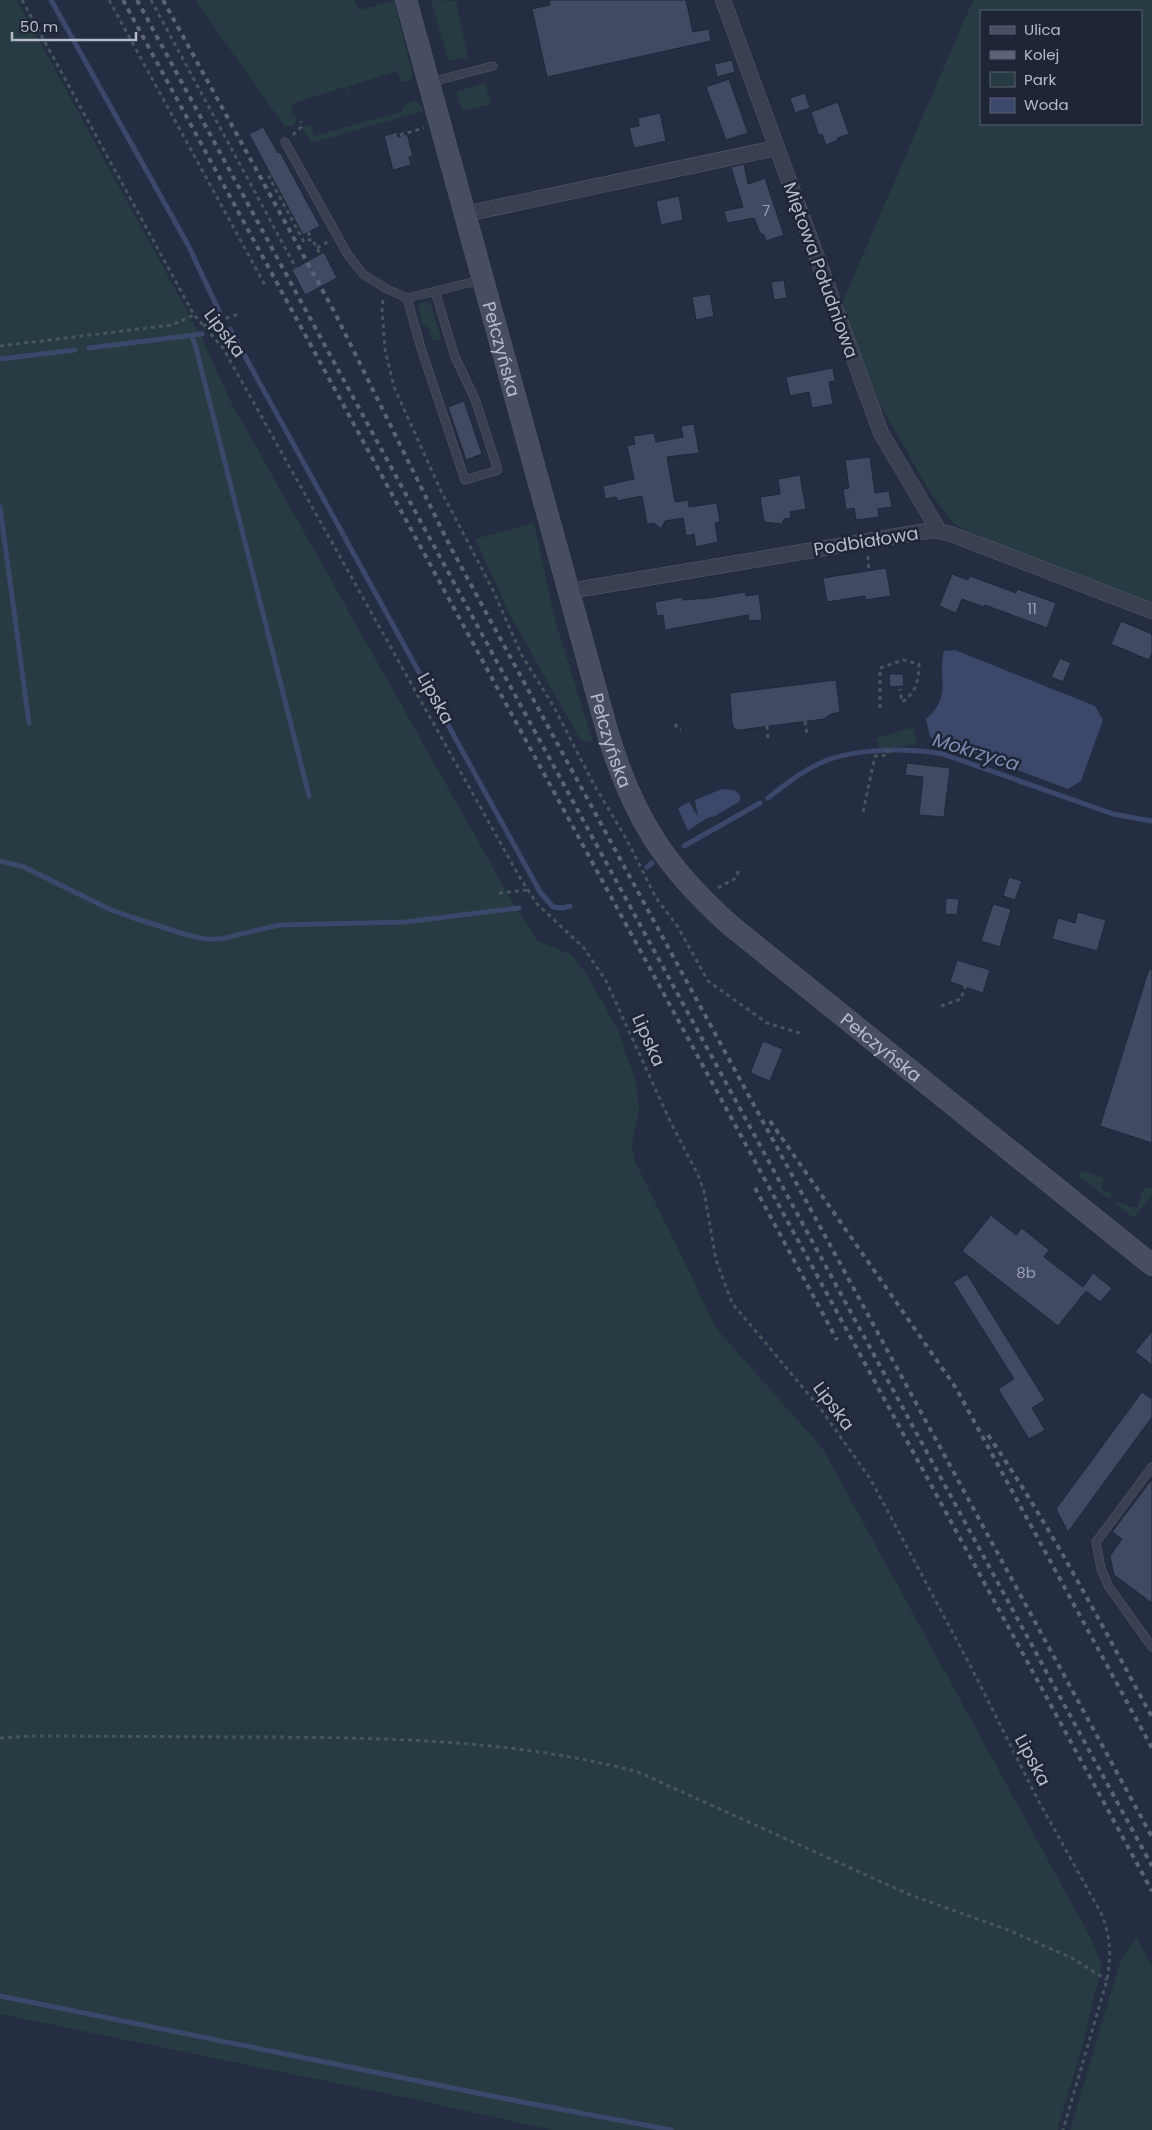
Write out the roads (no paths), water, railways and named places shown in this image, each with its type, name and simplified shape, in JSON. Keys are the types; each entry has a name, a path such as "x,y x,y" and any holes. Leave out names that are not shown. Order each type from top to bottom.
{"main road":[{"name":"Pełczyńska","path":"406,0 622,776 645,826 678,874 707,905 760,950 1151,1262"}],"street":[{"name":"Miętowa Południowa","path":"723,0 881,433 939,531"},
{"path":"465,214 776,148"},
{"name":"Podbiałowa","path":"569,591 926,531 939,531 1152,611"}],"lane":[{"path":"429,83 492,66"},
{"path":"286,142 354,265 364,275 388,290 407,298 483,279"},
{"path":"407,298 421,348 465,480 498,470 475,399 455,357 435,291"},
{"path":"1152,1467 1096,1542 1101,1569 1110,1587 1152,1647"}],"water":[{"path":"955,650 1095,706 1103,720 1081,781 1068,789 930,737 926,719 934,711 942,694 942,660 944,651"},
{"path":"722,789 734,790 740,795 740,801 715,816 707,818 689,830 687,829 678,808 689,802 698,817 695,800"}],"waterway":[{"path":"51,0 188,245 220,313"},
{"path":"230,329 540,892 553,907 563,908 570,906"},
{"path":"89,348 202,334"},
{"path":"192,336 309,796"},
{"path":"0,359 75,350"},
{"path":"0,507 29,723"},
{"name":"Mokrzyca","path":"768,798 795,778 825,761 868,751 899,750 943,754 1113,814 1152,821"},
{"name":"Mokrzyca","path":"684,846 760,803"},
{"path":"0,861 24,867 109,909 187,935 206,939 221,939 279,925 405,922 519,908"},
{"name":"Mokrzyca","path":"647,867 652,863"},
{"path":"0,1996 517,2101 671,2130"}],"railway":[{"path":"123,0 1152,1891"},
{"path":"137,0 1152,1866"},
{"path":"163,0 335,313 451,548 1152,1837"},
{"path":"770,1121 956,1388 1152,1748"},
{"path":"755,1188 837,1340"},
{"path":"988,1435 1053,1539 1152,1717"}]}
